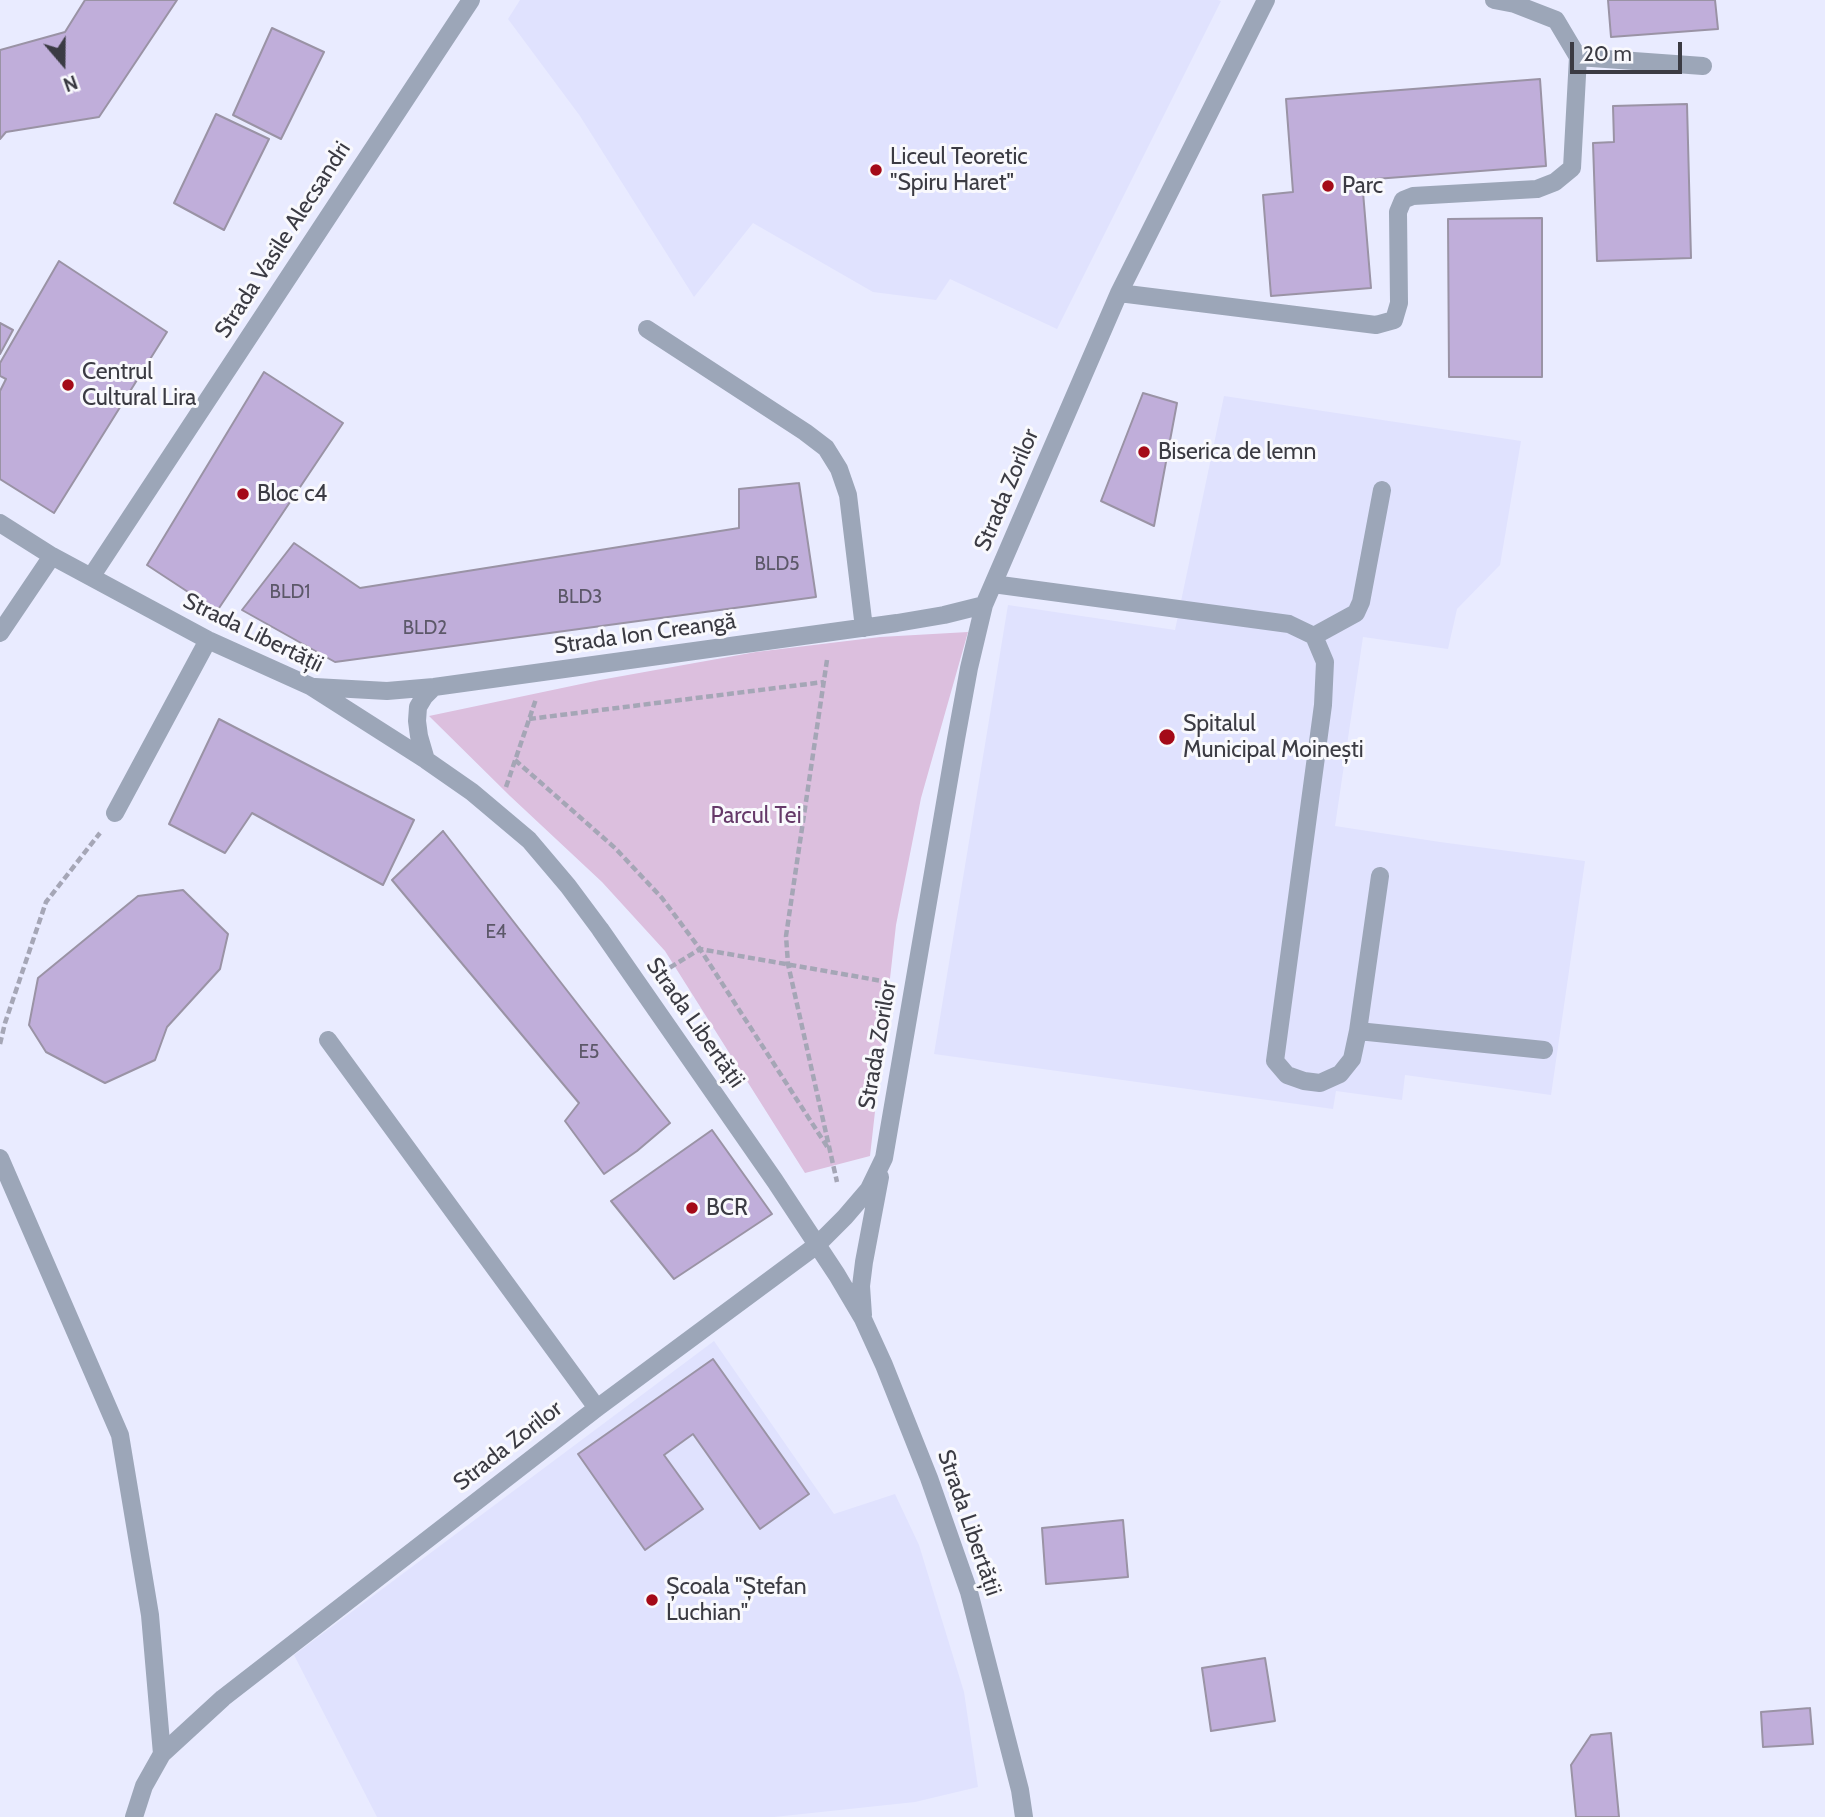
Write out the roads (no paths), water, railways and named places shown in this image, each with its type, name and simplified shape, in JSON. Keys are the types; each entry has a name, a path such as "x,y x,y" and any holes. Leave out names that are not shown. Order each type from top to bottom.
{"street":[{"name":"Strada Vasile Alecsandri","path":"91,577 471,0"},
{"name":"Strada Zorilor","path":"134,1817 144,1786 162,1754 223,1698 597,1408 817,1245 869,1189 884,1158 960,715 984,605 1119,293 1266,0"},
{"path":"1119,293 1376,325 1394,320 1399,303 1398,212 1403,200 1413,196 1537,189 1555,182 1572,168 1577,57 1556,20 1515,4 1494,0"},
{"path":"1577,57 1703,66"},
{"path":"647,329 826,448 839,469 848,495 864,628"},
{"path":"1314,636 1356,613 1361,602 1382,491"},
{"name":"Strada Libertății","path":"0,523 52,556 208,640 310,686 426,760 472,792 529,840 568,886 775,1181 863,1319 929,1478 970,1592 1020,1790 1024,1817"},
{"path":"0,633 52,556"},
{"path":"993,584 1289,624 1314,636 1325,662 1323,705 1275,1061 1287,1075 1320,1083 1340,1074 1352,1059 1359,1031 1380,876"},
{"name":"Strada Ion Creangă","path":"310,686 387,691 434,687 831,633 944,615 984,605"},
{"path":"115,813 208,640"},
{"path":"426,760 419,736 418,707 424,696 434,687"},
{"path":"1359,1031 1544,1050"},
{"path":"328,1040 597,1408"},
{"path":"0,1158 120,1435 150,1615 162,1754"},
{"path":"863,1319 861,1286 864,1262 884,1158"}],"place":[{"name":"Liceul Teoretic \"Spiru Haret\"","path":"876,170"},
{"name":"Parc","path":"1328,186"},
{"name":"Centrul Cultural Lira","path":"68,385"},
{"name":"Biserica de lemn","path":"1144,452"},
{"name":"Bloc c4","path":"243,494"},
{"name":"Spitalul Municipal Moinești","path":"1167,737"},
{"name":"BCR","path":"692,1208"},
{"name":"Școala \"Ștefan Luchian\"","path":"652,1600"}],"park label":[{"name":"Parcul Tei","path":"756,816"}]}
